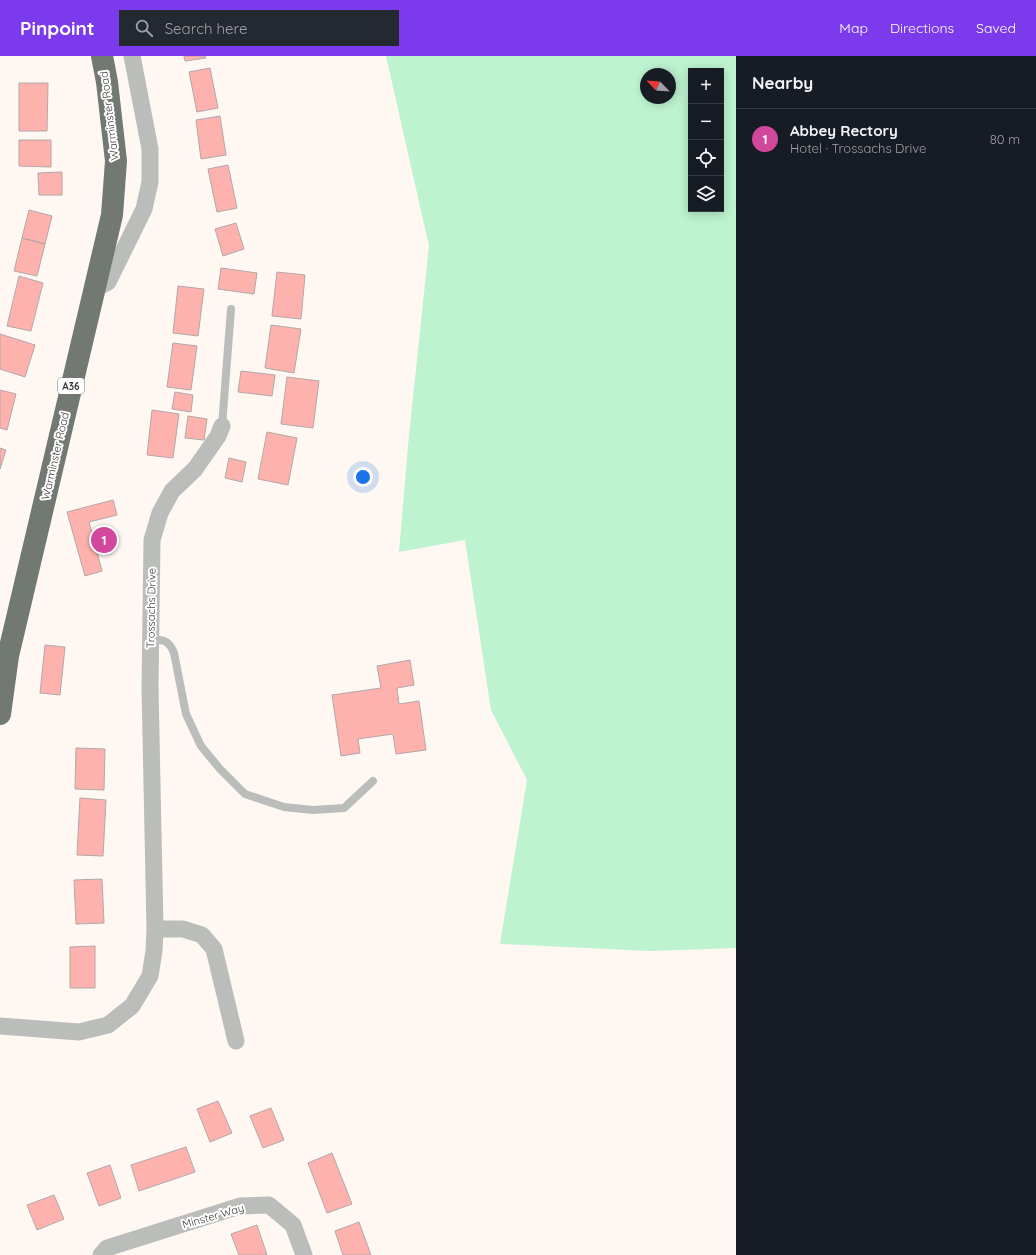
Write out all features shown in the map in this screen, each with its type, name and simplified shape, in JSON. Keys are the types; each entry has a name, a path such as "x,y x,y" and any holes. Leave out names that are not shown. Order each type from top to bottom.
{"highway":[{"name":"Warminster Road","path":"0,714 8,656 93,290 112,215 116,161 107,82 102,56"}],"street":[{"path":"93,290 108,282 144,209 150,182 150,149 132,56"},
{"name":"Trossachs Drive","path":"0,1026 79,1032 108,1025 132,1006 150,976 154,950 155,929 150,687 152,540 160,513 172,491 195,469 212,446 222,426"},
{"path":"155,929 183,929 202,935 214,950 236,1041"},
{"name":"Minster Way","path":"101,1255 107,1248 240,1206 269,1205 293,1225 304,1255"}],"lane":[{"name":"Trossachs Drive","path":"222,426 231,309"},
{"path":"151,639 168,642 172,648 186,714 195,733 202,746 220,769 245,794 284,807 313,810 344,808 373,781"}],"green space":[{"path":"386,56 736,56 736,948 650,951 500,944 527,780 491,710 465,540 399,552 409,435 429,246"}],"building":[{"path":"184,56 205,56 206,58 185,61"},
{"path":"210,68 218,108 197,112 189,72"},
{"path":"19,83 48,83 47,131 19,131"},
{"path":"220,116 226,155 201,159 196,120"},
{"path":"19,140 51,140 51,167 19,166"},
{"path":"228,165 237,208 217,212 208,169"},
{"path":"62,172 62,195 39,195 38,173"},
{"path":"29,210 52,216 45,244 22,238"},
{"path":"236,223 244,249 223,256 215,229"},
{"path":"22,238 45,244 37,276 14,271"},
{"path":"221,268 257,273 254,294 218,289"},
{"path":"277,272 305,275 301,319 272,316"},
{"path":"19,276 43,283 31,331 7,326"},
{"path":"178,286 204,289 198,336 173,333"},
{"path":"271,325 301,329 294,373 265,368"},
{"path":"0,334 35,345 25,377 0,369"},
{"path":"173,343 197,346 191,390 167,387"},
{"path":"241,371 275,375 272,396 238,392"},
{"path":"287,377 319,381 313,428 281,424"},
{"path":"0,390 16,394 7,430 0,428"},
{"path":"175,392 193,395 191,412 172,409"},
{"path":"152,410 179,414 173,458 147,455"},
{"path":"188,416 207,419 204,440 185,438"},
{"path":"267,432 297,438 288,485 258,479"},
{"path":"0,448 6,450 0,469"},
{"path":"229,458 246,462 242,482 225,478"},
{"path":"113,500 117,515 89,522 102,571 85,576 67,512"},
{"path":"45,645 65,647 60,695 40,693"},
{"path":"410,660 414,685 397,688 399,704 419,701 426,750 396,754 393,734 358,739 360,753 341,756 332,695 381,688 377,666"},
{"path":"76,748 105,749 104,790 75,789"},
{"path":"80,798 106,800 103,856 77,855"},
{"path":"102,879 104,923 76,924 74,880"},
{"path":"95,946 95,988 70,988 70,947"},
{"path":"218,1101 232,1133 210,1142 197,1109"},
{"path":"271,1108 284,1140 263,1148 250,1116"},
{"path":"186,1147 195,1172 139,1191 131,1165"},
{"path":"332,1153 352,1204 327,1213 308,1163"},
{"path":"110,1165 121,1198 99,1206 87,1173"},
{"path":"54,1195 64,1219 37,1230 27,1205"},
{"path":"359,1222 371,1255 343,1255 335,1231"},
{"path":"257,1225 267,1255 239,1255 231,1234"}],"place":[{"name":"Abbey Rectory","path":"104,540"}]}
